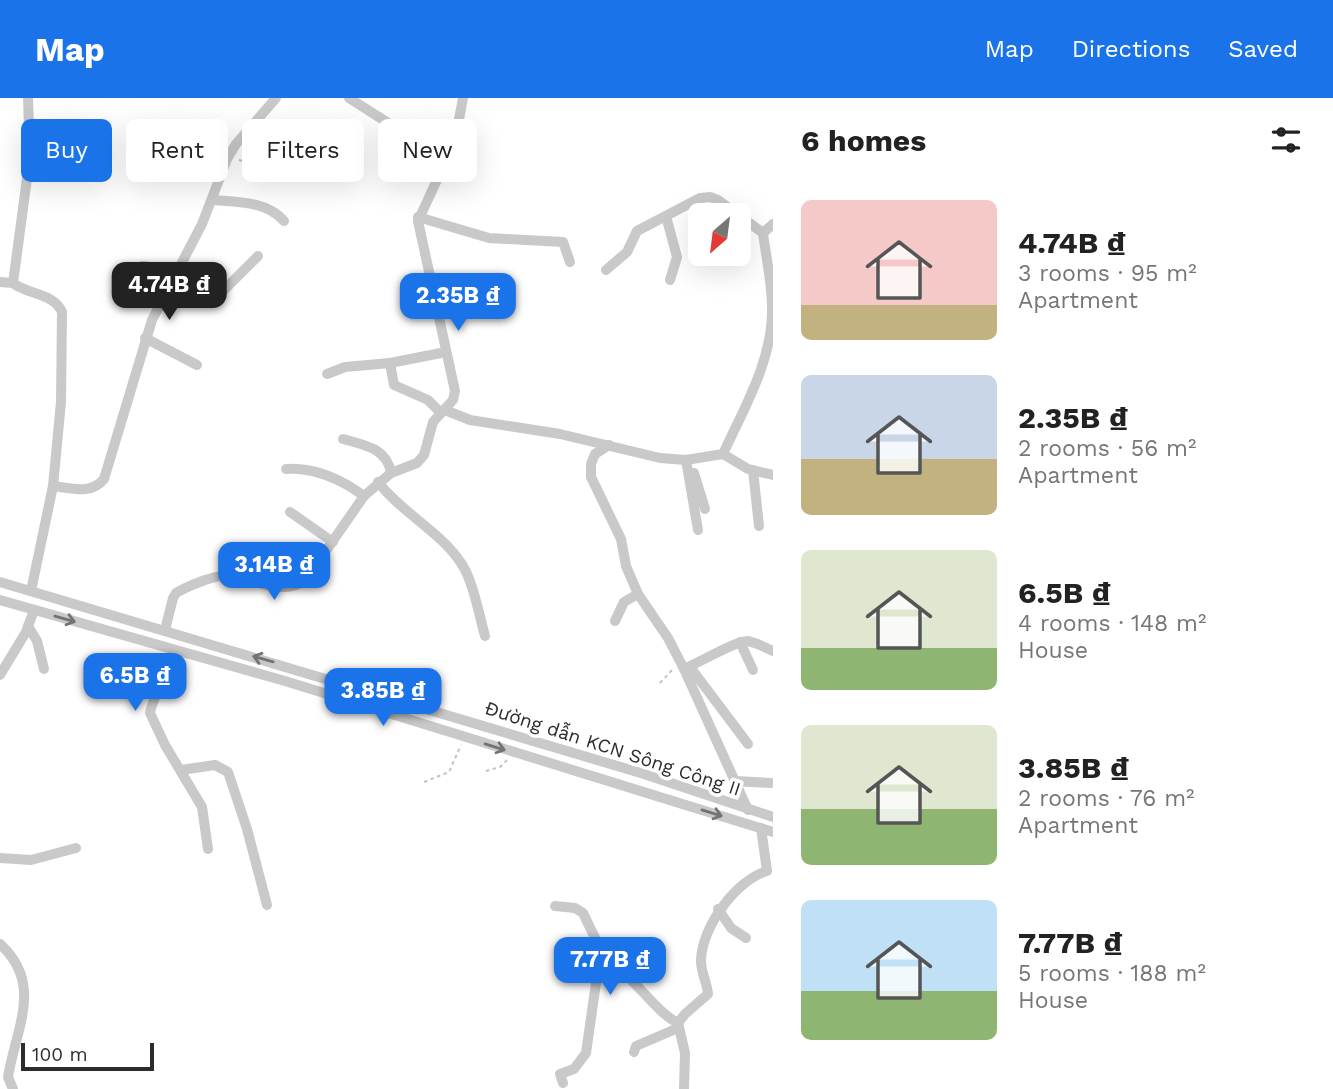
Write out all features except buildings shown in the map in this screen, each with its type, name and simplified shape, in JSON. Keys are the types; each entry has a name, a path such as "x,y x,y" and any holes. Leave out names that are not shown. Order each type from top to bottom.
{"street":[{"path":"13,283 30,156 28,98"},
{"path":"228,157 236,144 276,98"},
{"path":"349,98 382,119"},
{"path":"165,630 173,598 185,588 222,576 266,586 296,585 304,581 364,496 391,472 417,463 424,455 433,422 443,412 455,391 418,217 455,141 463,98"},
{"path":"53,486 88,490 98,488 104,479 145,338 213,200 219,182"},
{"path":"691,203 709,197 716,203"},
{"path":"213,200 265,208 276,212 284,221"},
{"path":"606,270 627,252 637,232 688,204"},
{"path":"666,216 677,257 670,280"},
{"path":"418,217 489,239 563,242 570,262"},
{"path":"763,233 773,224"},
{"path":"723,454 757,380 766,352 773,307 769,248 763,233 751,226"},
{"path":"142,266 178,271 205,296 217,297 258,256"},
{"path":"0,282 13,283 20,289 53,300 59,304 62,312 61,402 53,486 31,591"},
{"path":"145,338 197,365"},
{"path":"327,374 345,367 390,363 446,352"},
{"path":"390,363 394,385 428,400 443,412 470,420 560,434 660,458 688,459 723,454 752,470 773,475"},
{"path":"343,439 373,447 387,460 391,472"},
{"path":"609,445 595,454 590,464 592,477 621,539 626,566 638,594 685,667 748,744"},
{"path":"688,459 705,509"},
{"path":"688,459 698,530"},
{"path":"286,469 301,468 331,477 364,496"},
{"path":"752,470 760,526"},
{"path":"378,482 406,513 430,531 463,565 485,636"},
{"path":"289,512 333,542"},
{"name":"Đường dẫn KCN Sông Công II","path":"0,582 643,774 773,817"},
{"path":"615,621 624,602 638,594"},
{"name":"Đường dẫn KCN Sông Công II","path":"0,600 285,681 773,832"},
{"path":"0,675 34,610"},
{"path":"28,626 37,641 44,669"},
{"path":"685,667 740,642 755,642 773,651"},
{"path":"740,642 753,670"},
{"path":"177,651 150,713 202,807 208,849"},
{"path":"685,667 748,810"},
{"path":"181,770 215,765 228,772 247,829 267,905"},
{"path":"639,790 643,774"},
{"path":"734,781 771,783"},
{"path":"634,1052 636,1046 678,1026 685,1014 708,994 702,973 701,953 718,909 751,879 770,871 761,828"},
{"path":"0,858 31,860 76,848"},
{"path":"555,906 575,908 583,913 608,965"},
{"path":"718,909 731,928 746,939"},
{"path":"0,944 17,963 26,990 8,1077 11,1086"},
{"path":"608,965 613,965 631,979 658,1011 678,1026 685,1053 684,1089"},
{"path":"563,1083 560,1074 574,1069 586,1053 594,1006 594,984 597,976 608,965"},
{"path":"0,1076 11,1086"}],"path":[{"path":"660,683 669,670 685,667"},
{"path":"424,782 449,772 463,738"},
{"path":"486,771 500,767 513,753"}]}
